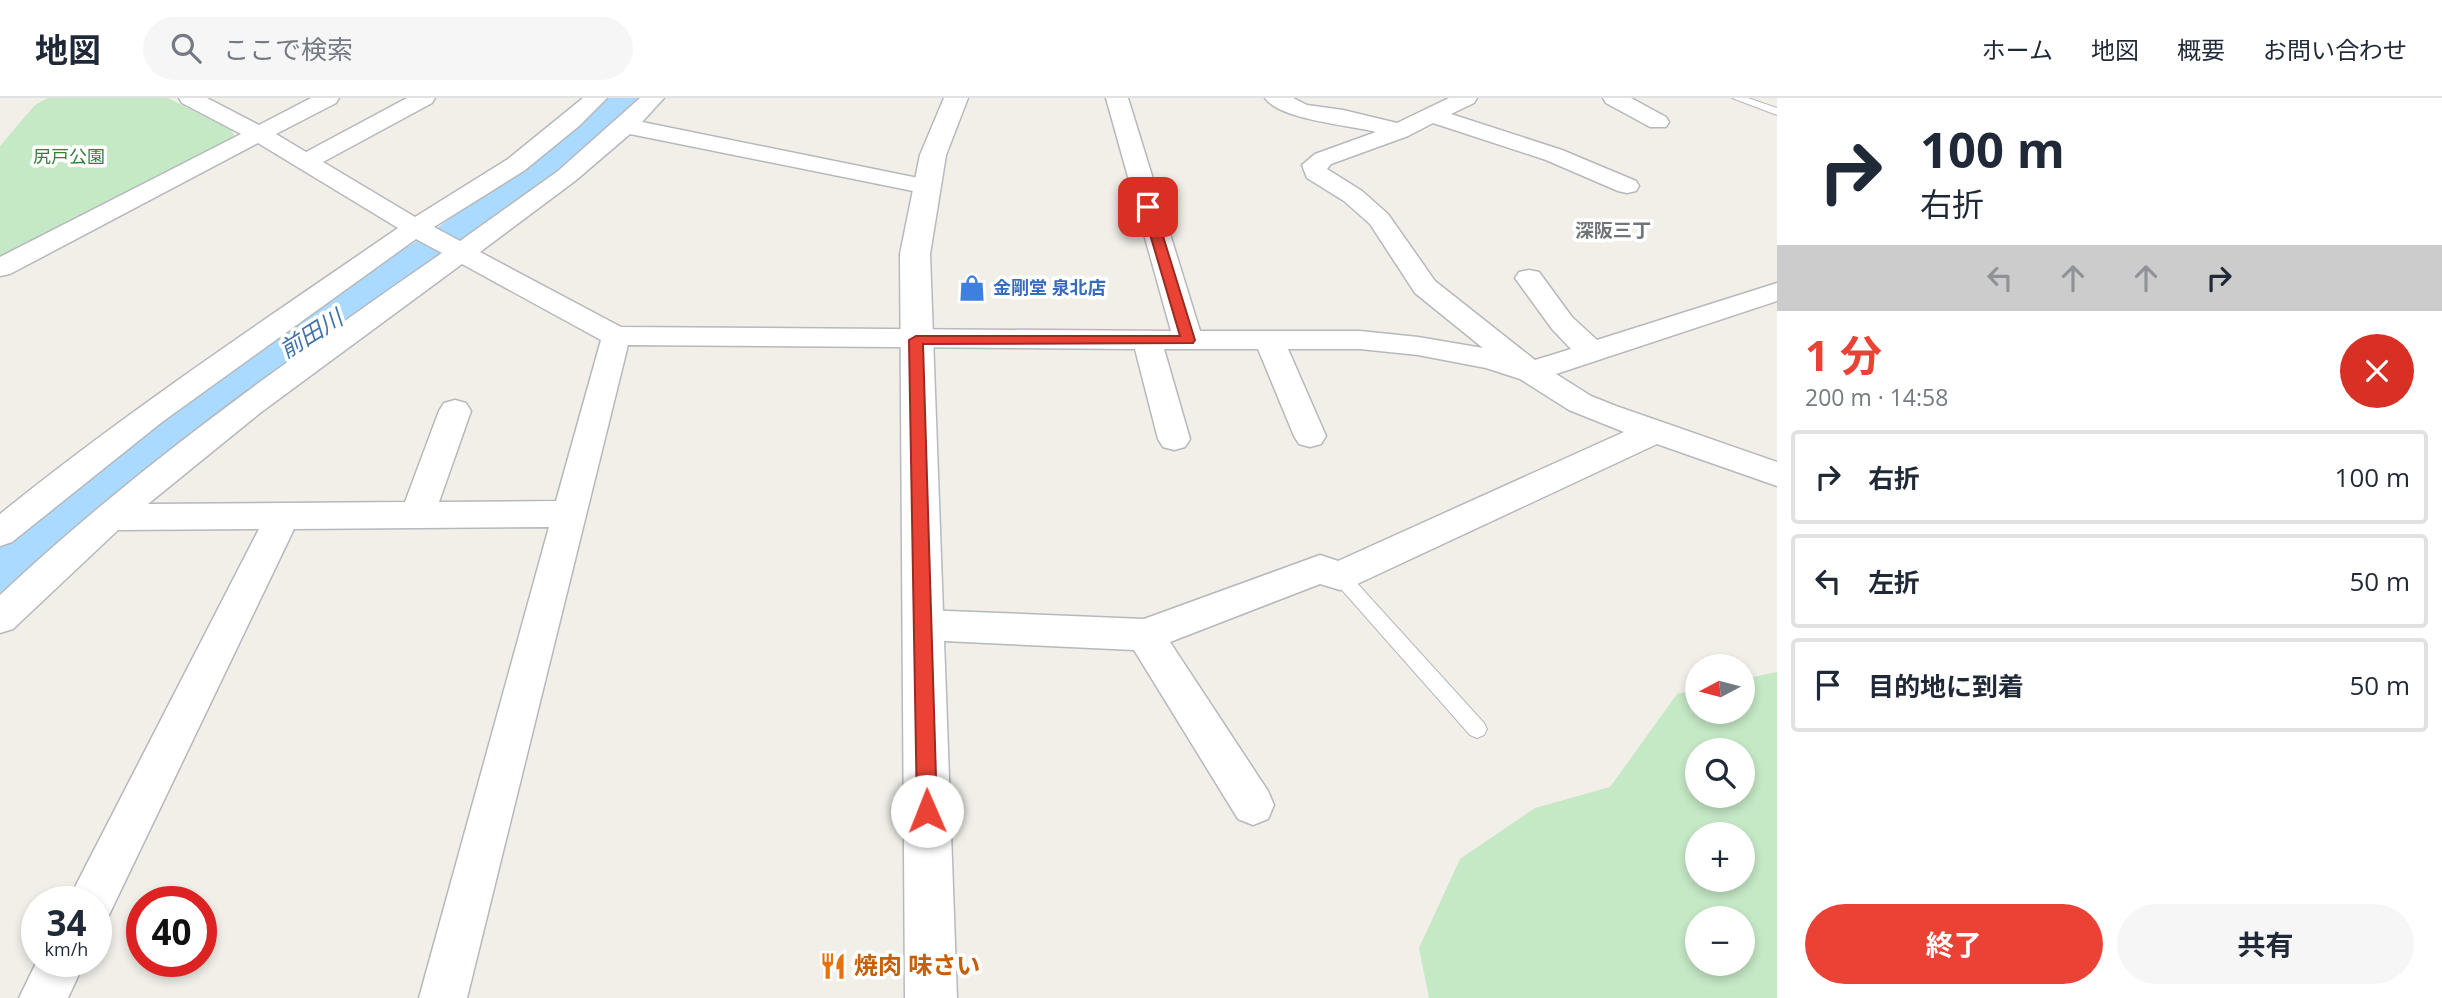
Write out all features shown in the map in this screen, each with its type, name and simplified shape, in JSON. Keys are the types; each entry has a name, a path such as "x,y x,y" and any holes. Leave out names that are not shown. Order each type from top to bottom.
{"street":[{"path":"190,98 259,134 415,228 616,337 1360,340 1418,346 1489,359 1531,372 1777,292"},
{"path":"0,268 328,98"},
{"path":"305,162 424,98"},
{"path":"0,533 57,484 158,409 415,228 488,184 540,147 596,98"},
{"path":"0,618 110,517 257,402 561,181 627,125 653,98"},
{"path":"931,998 915,254 923,186 942,124 956,98"},
{"path":"1117,98 1188,340"},
{"path":"1276,98 1301,111 1343,117 1400,131"},
{"path":"1466,98 1400,131 1323,159 1314,165 1316,173 1353,196 1379,219 1425,287 1531,372 1580,403 1654,432 1777,474"},
{"path":"1614,98 1658,122"},
{"path":"1433,116 1554,155 1626,186"},
{"path":"627,125 923,186"},
{"path":"1529,278 1562,323 1592,352"},
{"path":"443,998 616,337"},
{"path":"1147,340 1174,439"},
{"path":"1269,340 1310,436"},
{"path":"417,515 455,411"},
{"path":"923,625 1145,635 1320,569 1340,576 1654,432"},
{"path":"110,517 568,514"},
{"path":"99,886 283,516"},
{"path":"1145,635 1253,805"},
{"path":"43,998 54,977"}],"lane":[{"path":"1738,98 1777,112"},
{"path":"1340,576 1477,729"}],"green space":[{"name":"尻戸公園","path":"48,98 168,98 231,130 236,138 0,258 0,146 35,105"},
{"path":"1777,672 1777,998 1429,998 1419,948 1460,859 1535,808 1610,787 1677,694 1685,692 1685,724 1755,724 1755,677"}],"waterway":[{"name":"前田川","path":"0,576 66,516 260,366 455,242 568,153 625,98"}],"place":[{"name":"金剛堂 泉北店","path":"972,288"},
{"name":"焼肉 味さい","path":"833,966"}],"district":[{"name":"深阪三丁","path":"1613,230"}],"route":[{"path":"927,811 916,340 1188,340 1148,207"}]}
